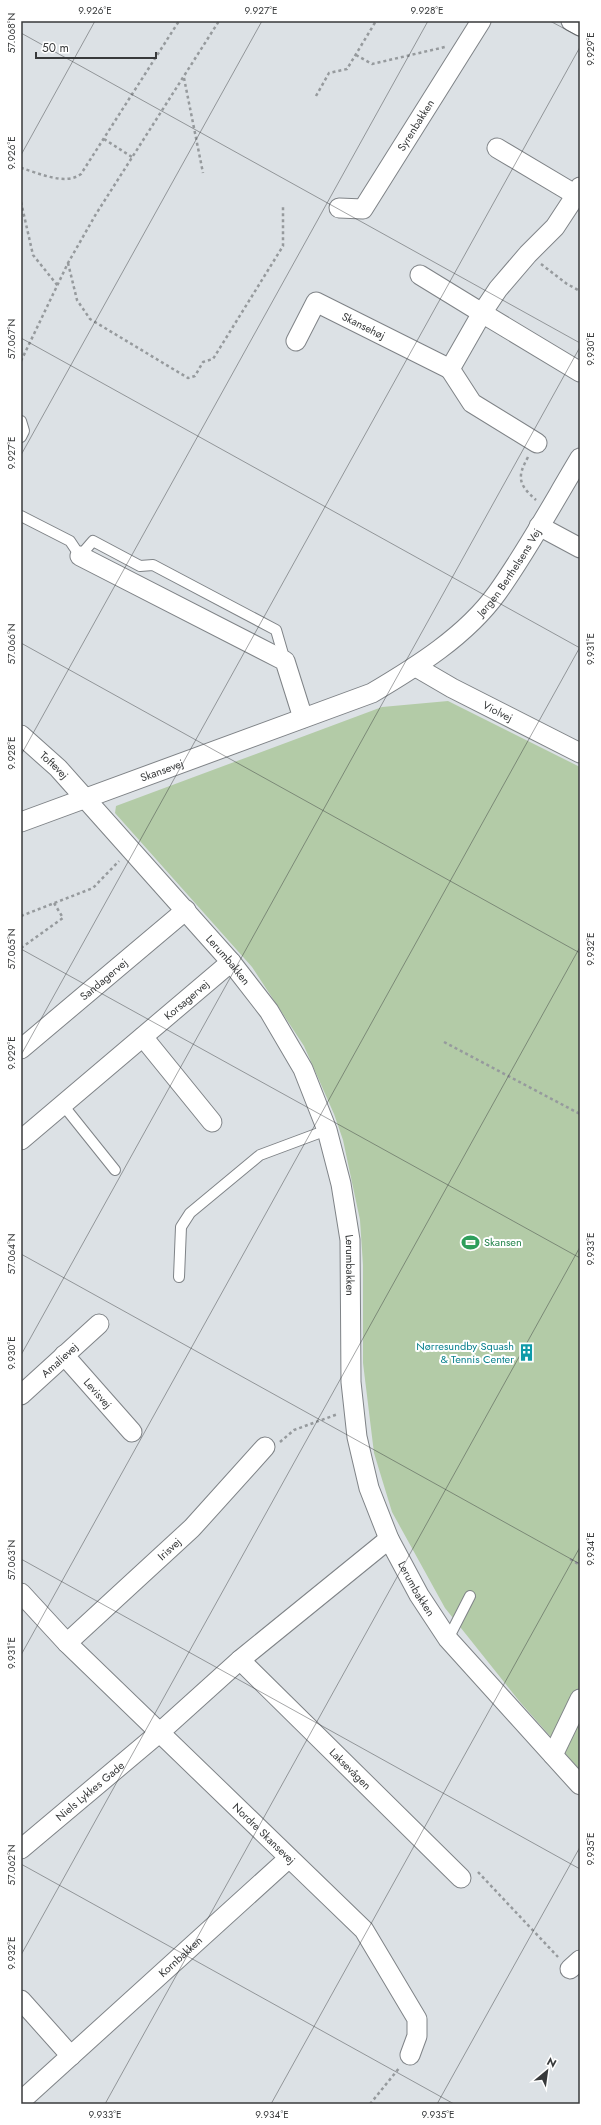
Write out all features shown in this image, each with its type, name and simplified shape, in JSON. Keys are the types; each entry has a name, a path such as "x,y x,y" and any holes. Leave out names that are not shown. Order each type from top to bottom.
{"street":[{"name":"Syrenbakken","path":"339,208 363,209 481,21"},
{"path":"571,21 580,26"},
{"path":"497,148 578,191 555,227 528,254 498,289 482,313 450,369 472,403 537,442"},
{"path":"420,275 580,372"},
{"name":"Skansehøj","path":"296,341 316,302 450,369"},
{"name":"Jørgen Berthelsens Vej","path":"416,667 460,632 496,594 580,458"},
{"path":"538,526 580,548"},
{"path":"80,556 284,661 303,718"},
{"name":"Skansevej","path":"21,822 372,693 416,667"},
{"name":"Violvej","path":"416,667 452,688 580,753"},
{"name":"Toftevej","path":"21,735 58,768 85,799"},
{"name":"Lerumbakken","path":"85,799 231,962 269,1011 303,1069 327,1130 342,1184 350,1240 351,1382 357,1437 369,1488 389,1539 419,1595 448,1640 580,1785"},
{"name":"Sandagervej","path":"21,1049 186,910"},
{"name":"Korsagervej","path":"21,1140 231,962"},
{"path":"143,1037 212,1122"},
{"name":"Amalievej","path":"21,1394 99,1324"},
{"name":"Levisvej","path":"64,1355 132,1432"},
{"name":"Irisvej","path":"67,1643 192,1528 265,1447"},
{"path":"159,1733 240,1660 389,1539"},
{"name":"Nordre Skansevej","path":"21,1593 67,1643 364,1930 417,2019 417,2036 410,2055"},
{"name":"Laksevågen","path":"240,1660 460,1878"},
{"path":"553,1755 580,1699"},
{"name":"Niels Lykkes Gade","path":"21,1849 159,1733"},
{"name":"Kornbakken","path":"21,2101 289,1858"},
{"path":"21,2000 71,2056"}],"lane":[{"path":"21,421 24,431 21,437"},
{"path":"21,516 70,541 80,556 93,541 140,566 153,565 276,630 284,661"},
{"path":"63,1105 115,1170"},
{"path":"179,1277 181,1227 190,1213 260,1155 327,1130"},
{"path":"448,1640 470,1596"}],"path":[{"path":"21,168 66,180 74,179 81,174 179,21"},
{"path":"21,361 68,263 96,214 219,21"},
{"path":"316,96 329,73 347,69 376,21"},
{"path":"356,55 372,64 468,42"},
{"path":"184,78 203,173"},
{"path":"104,139 132,157"},
{"path":"21,202 33,255 58,286"},
{"path":"68,263 77,300 90,319 188,378 195,376 202,362 213,359 283,246 283,206"},
{"path":"528,254 567,284 580,290"},
{"path":"526,460 520,474 520,480 527,490 548,510"},
{"path":"21,916 93,888 131,849"},
{"path":"21,948 63,918 54,903"},
{"path":"444,1042 580,1114"},
{"path":"265,1447 274,1448 294,1430 334,1414 354,1412"},
{"path":"570,1559 580,1565"},
{"path":"460,1878 477,1871 575,1964"},
{"path":"370,2104 410,2055"}],"green space":[{"name":"Skansen","path":"448,701 580,767 580,1770 520,1702 445,1608 392,1512 374,1453 363,1363 363,1265 360,1220 343,1140 334,1114 304,1046 252,967 115,813 116,806 382,707"}],"place":[{"name":"Skansen","path":"471,1242"},
{"name":"Nørresundby Squash & Tennis Center","path":"527,1352"}]}
